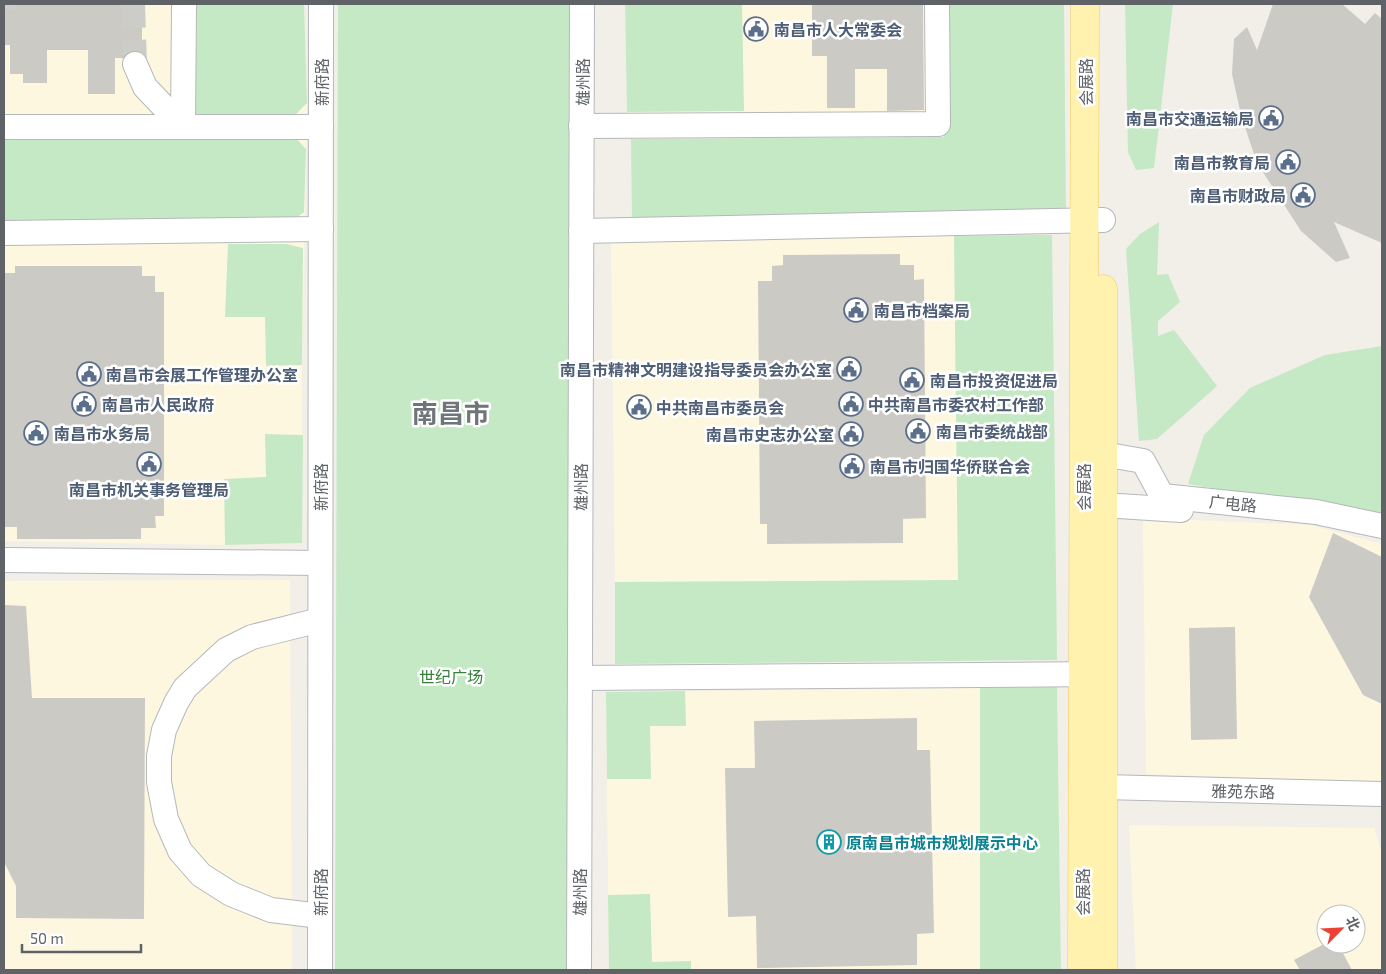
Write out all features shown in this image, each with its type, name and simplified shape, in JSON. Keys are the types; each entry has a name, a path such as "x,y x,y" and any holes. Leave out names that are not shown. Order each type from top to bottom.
{"main road":[{"name":"会展路","path":"1082,970 1093,674 1103,505 1103,454 1085,4"},
{"name":"会展路","path":"1103,4 1094,220 1093,674 1104,787 1103,970"}],"street":[{"path":"183,127 184,4"},
{"name":"新府路","path":"320,970 321,4"},
{"name":"雄州路","path":"579,970 582,4"},
{"path":"581,126 938,124 937,4"},
{"path":"135,64 145,87 183,127"},
{"path":"4,127 321,127"},
{"path":"581,231 1094,220"},
{"path":"4,233 321,229"},
{"name":"广电路","path":"1103,454 1143,461 1162,496 1316,512 1382,526"},
{"name":"广电路","path":"1103,505 1312,519 1382,534"},
{"path":"4,560 320,564"},
{"path":"320,620 252,637 226,650 185,688 176,703 164,730 159,765 159,782 166,819 180,851 201,875 231,894 271,910 320,916"},
{"path":"580,678 1093,674"},
{"name":"雅苑东路","path":"1104,787 1382,794"}],"shaded area":[{"path":"4,4 304,4 307,103 302,365 302,543 225,545 4,541"},
{"path":"625,4 943,4 944,137 631,139 627,112"},
{"path":"954,236 958,580 615,582 611,239"},
{"path":"1143,518 1310,525 1382,544 1382,782 1146,774"},
{"path":"290,580 292,970 4,970 4,581"},
{"path":"1057,687 1061,970 609,970 606,692"},
{"path":"1129,825 1374,828 1382,854 1382,970 1136,970"}],"green space":[{"path":"197,4 304,4 307,103 290,120 195,117"},
{"name":"世纪广场","path":"338,4 569,4 568,970 335,970"},
{"path":"625,4 742,4 744,111 627,112"},
{"path":"943,4 1064,4 1066,216 632,218 631,139 944,137"},
{"path":"1125,4 1173,4 1154,168 1136,170 1128,152"},
{"path":"294,136 306,149 304,212 292,221 4,221 4,138"},
{"path":"1159,222 1157,275 1168,274 1180,302 1158,321 1158,336 1174,330 1217,386 1157,439 1139,441 1126,249 1140,234"},
{"path":"1052,235 1057,660 615,664 615,582 958,580 954,236"},
{"path":"228,244 286,244 303,248 302,365 266,366 265,317 225,317"},
{"path":"1382,346 1382,517 1188,484 1204,435 1250,388 1325,355"},
{"path":"265,434 303,435 302,543 225,545 224,479 266,477"},
{"path":"1057,687 1061,970 980,970 980,688"},
{"path":"685,691 686,726 650,726 651,779 607,779 606,692"},
{"path":"650,894 652,962 691,961 691,970 609,970 608,895"}],"building":[{"path":"4,4 142,4 142,53 136,50 130,51 123,58 115,58 115,94 88,94 88,50 47,50 47,83 23,83 23,74 10,74 10,45 4,45"},
{"name":"南昌市人大常委会","path":"812,4 923,4 924,110 887,111 887,69 855,69 855,108 827,108 827,56 812,56"},
{"path":"1273,4 1342,4 1365,24 1375,13 1382,19 1382,243 1334,222 1350,258 1336,262 1301,231 1257,163 1241,115 1232,74 1234,39 1247,27 1257,50"},
{"path":"900,254 900,265 914,265 914,280 924,279 926,518 903,519 903,543 767,544 767,524 760,524 758,281 772,281 772,266 783,265 783,255"},
{"name":"南昌市人民政府","path":"15,266 142,266 142,276 155,276 155,292 164,292 164,516 155,516 156,528 141,528 141,539 17,539 17,527 4,527 4,273 15,273"},
{"path":"1333,533 1382,557 1382,704 1363,695 1309,597"},
{"path":"4,605 26,606 32,698 145,698 144,919 16,918 16,886 4,862"},
{"path":"1235,627 1237,739 1191,740 1189,628"},
{"name":"原南昌市城市规划展示中心","path":"917,718 917,750 930,750 934,933 917,934 917,965 757,968 756,916 728,917 725,768 755,768 754,721"},
{"path":"1316,948 1316,954 1343,954 1352,970 1300,970 1294,960"}],"tunnel":[{"path":"4,4 4,10"},
{"path":"133,4 135,64"}],"place":[{"name":"南昌市人大常委会","path":"756,29"},
{"name":"南昌市交通运输局","path":"1271,118"},
{"name":"南昌市教育局","path":"1288,162"},
{"name":"南昌市财政局","path":"1303,195"},
{"name":"南昌市档案局","path":"856,310"},
{"name":"南昌市精神文明建设指导委员会办公室","path":"849,369"},
{"name":"南昌市会展工作管理办公室","path":"89,374"},
{"name":"南昌市投资促进局","path":"912,380"},
{"name":"南昌市人民政府","path":"84,404"},
{"name":"中共南昌市委农村工作部","path":"851,404"},
{"name":"中共南昌市委员会","path":"639,407"},
{"name":"南昌市委统战部","path":"918,431"},
{"name":"南昌市水务局","path":"36,433"},
{"name":"南昌市史志办公室","path":"851,434"},
{"name":"南昌市机关事务管理局","path":"149,464"},
{"name":"南昌市归国华侨联合会","path":"852,466"},
{"name":"原南昌市城市规划展示中心","path":"829,842"}],"district":[{"name":"南昌市","path":"451,412"}]}
